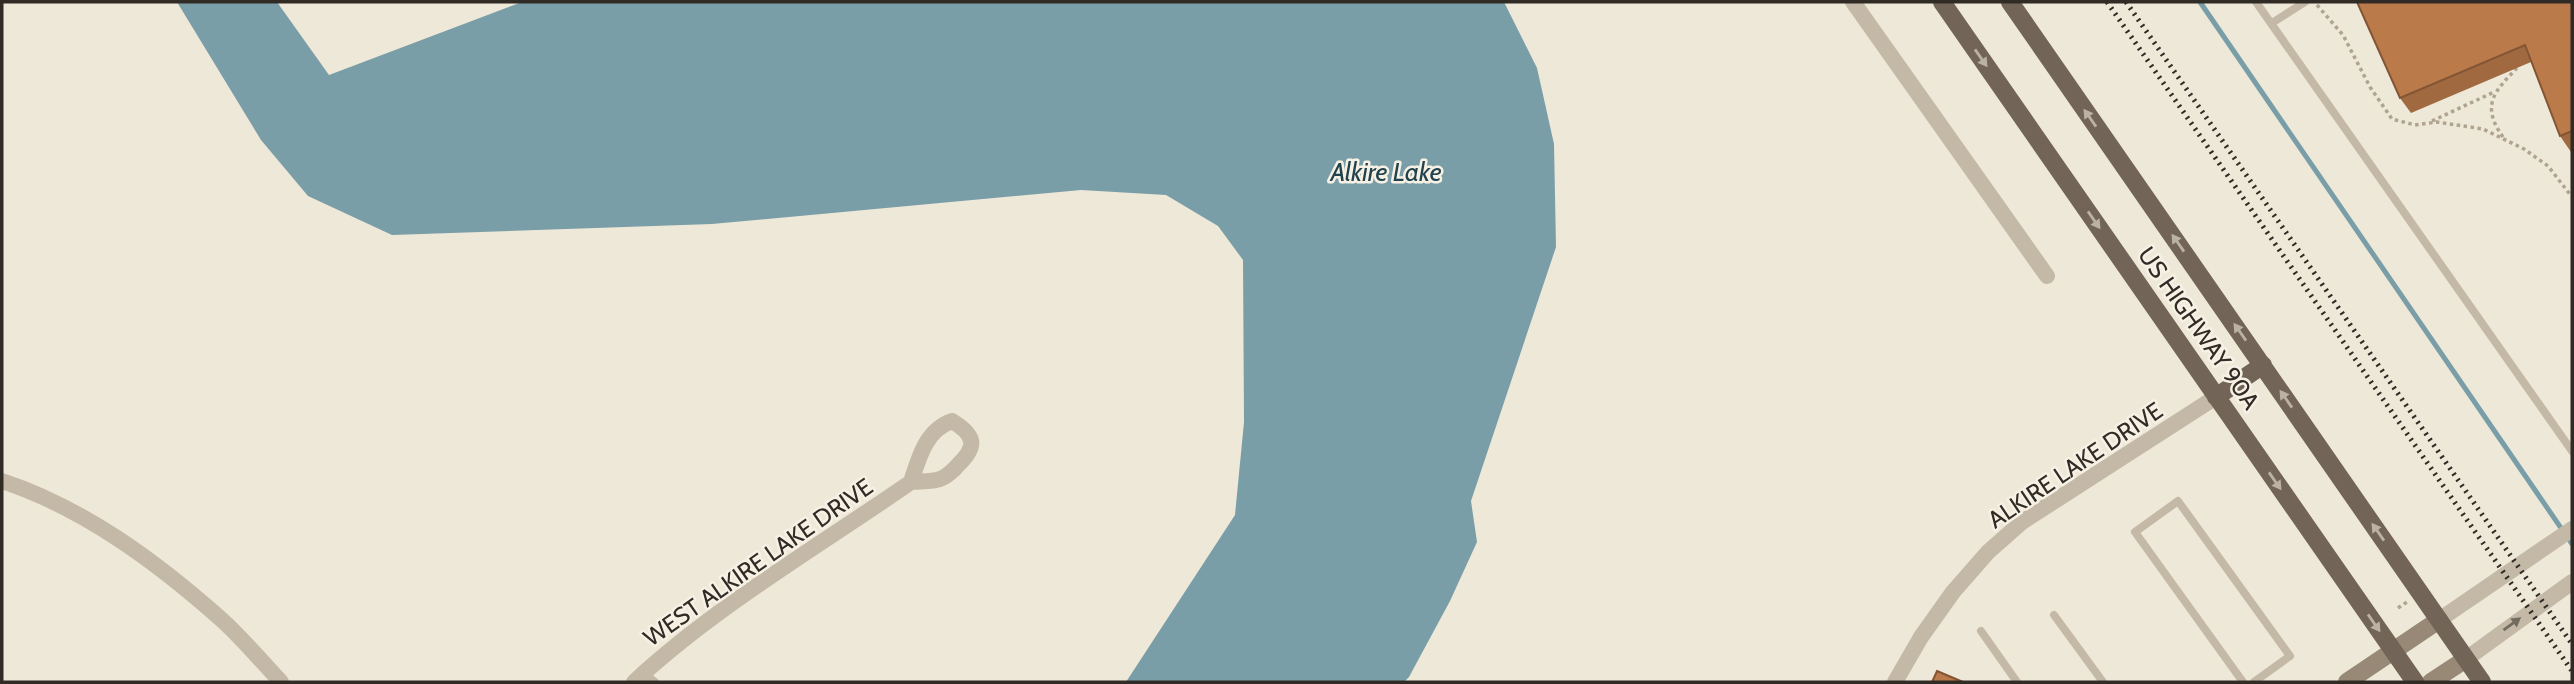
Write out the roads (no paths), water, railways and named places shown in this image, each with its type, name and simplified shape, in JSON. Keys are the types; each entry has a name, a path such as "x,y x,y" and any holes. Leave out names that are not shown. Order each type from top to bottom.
{"main road":[{"name":"US HIGHWAY 90A","path":"1942,2 2415,682"},
{"name":"US HIGHWAY 90A","path":"2010,2 2483,682"},
{"path":"2216,397 2263,365"}],"street":[{"path":"1853,2 2048,276"},
{"name":"ALKIRE LAKE DRIVE","path":"1895,682 1921,637 1953,592 1996,544 2022,522 2216,397"},
{"path":"2,481 18,486 96,524 168,574 223,622 281,682"},
{"name":"WEST ALKIRE LAKE DRIVE","path":"645,679 736,601 911,482"},
{"path":"2347,682 2572,529"},
{"path":"2431,682 2566,586"}],"lane":[{"path":"2256,2 2572,451"},
{"path":"2272,23 2305,2"},
{"path":"2243,682 2135,532 2178,500 2290,656 2254,682"},
{"path":"2054,615 2104,682"},
{"path":"1981,631 2017,682"}],"water":[{"name":"Alkire Lake","path":"177,2 277,2 329,75 522,2 1504,2 1537,68 1554,144 1556,247 1471,501 1477,542 1450,601 1404,682 1126,682 1235,515 1244,422 1243,260 1218,226 1166,195 1081,190 712,224 392,235 308,196 261,140"}],"waterway":[{"path":"2200,2 2572,544"}],"railway":[{"path":"2107,2 2572,671"},
{"path":"2126,2 2572,644"}]}
